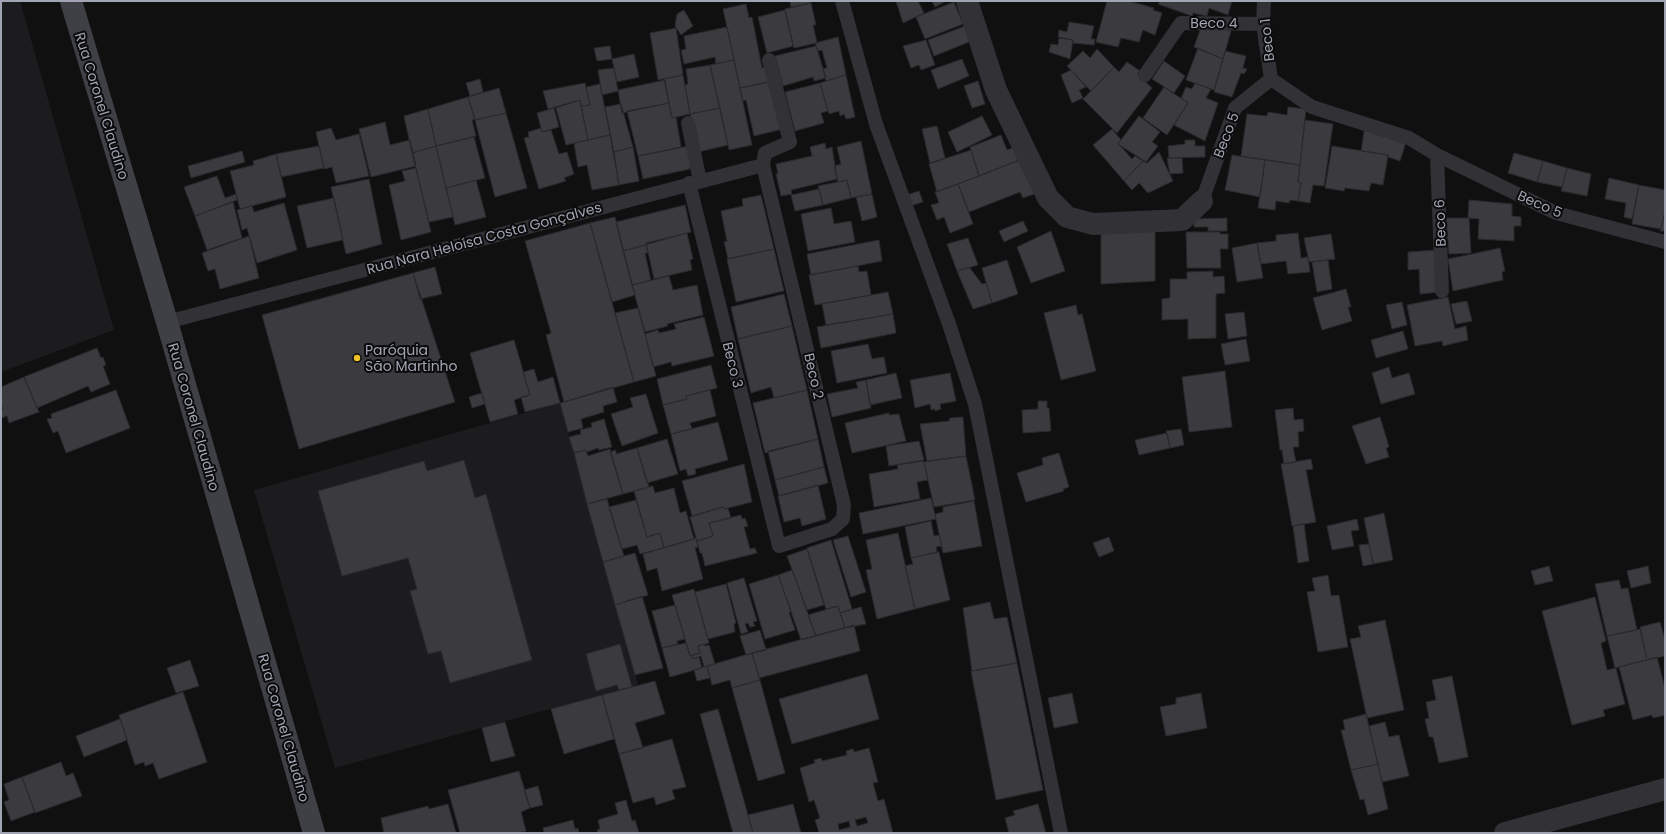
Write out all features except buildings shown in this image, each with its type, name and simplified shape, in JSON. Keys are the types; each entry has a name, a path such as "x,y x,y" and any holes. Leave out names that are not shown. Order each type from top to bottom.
{"street":[{"name":"Rua Coronel Claudino","path":"71,1 167,322 314,833"},
{"name":"Beco 5","path":"967,1 996,90 1048,198 1067,217 1093,224 1182,220 1202,202"},
{"path":"1505,833 1665,789"}],"lane":[{"path":"842,1 876,124 949,324 975,404 1061,833"},
{"name":"Beco 1","path":"1264,1 1263,24 1271,79"},
{"name":"Beco 4","path":"1145,75 1181,23 1263,24"},
{"path":"763,165 765,153 790,142 769,60"},
{"name":"Beco 5","path":"1202,202 1235,108 1271,79 1312,107 1410,138 1437,155 1556,213 1665,242"},
{"name":"Beco 3","path":"688,123 695,182 779,546"},
{"name":"Beco 6","path":"1437,155 1442,291"},
{"name":"Rua Nara Heloísa Costa Gonçalves","path":"167,322 763,165"},
{"name":"Beco 2","path":"763,165 844,506 843,519 832,529 779,546"}],"shaded area":[{"path":"1,1 20,1 114,330 1,372"},
{"path":"560,403 638,685 335,768 254,490"}],"place":[{"name":"Paróquia São Martinho","path":"357,358"}]}
